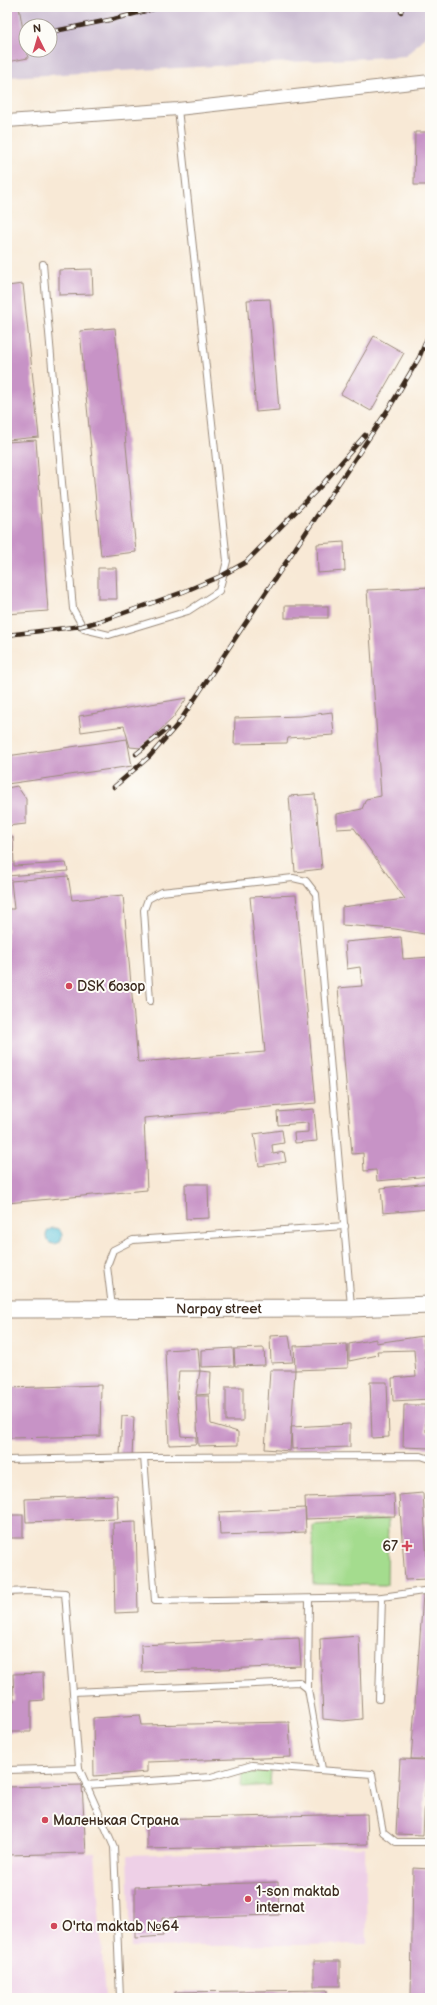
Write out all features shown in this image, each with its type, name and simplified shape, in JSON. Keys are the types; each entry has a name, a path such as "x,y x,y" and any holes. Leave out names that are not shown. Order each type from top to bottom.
{"main road":[{"name":"Narpay street","path":"7,1309 112,1307 351,1308 430,1305"}],"street":[{"path":"7,121 178,109 430,81"}],"lane":[{"path":"43,264 73,609 84,629 109,635 188,611 219,591 227,561 178,109"},
{"path":"150,1001 144,910 148,899 161,892 293,878 306,881 316,894 351,1308"},
{"path":"112,1307 107,1266 113,1250 133,1240 344,1226"},
{"path":"7,1460 144,1457 421,1456 430,1459"},
{"path":"144,1457 155,1602 382,1597 430,1590"},
{"path":"7,1592 30,1591 65,1593 79,1768 114,1847 120,1998"},
{"path":"379,1699 382,1597"},
{"path":"309,1599 308,1689 322,1769"},
{"path":"73,1692 299,1682 308,1689"},
{"path":"86,1785 212,1777 252,1764 372,1774 383,1832 396,1842 430,1842"},
{"path":"7,1770 79,1768"}],"shaded area":[{"path":"7,7 430,7 430,31 406,56 7,77"},
{"name":"1-son maktab internat","path":"365,1847 367,1944 131,1947 128,1855"},
{"name":"O'rta maktab №64","path":"95,1853 105,1998 7,1998 7,1855"}],"green space":[{"path":"388,1519 387,1585 313,1584 313,1525"},
{"path":"271,1768 270,1785 241,1787 242,1769"}],"water":[{"path":"54,1228 60,1230 62,1236 60,1242 54,1244 48,1242 46,1236 48,1230"}],"building":[{"path":"7,7 19,7 21,18 18,18 18,58 28,58 7,62"},
{"path":"415,132 430,132 430,185 414,185"},
{"path":"92,269 93,294 59,295 59,270"},
{"path":"23,284 39,437 7,440 7,286"},
{"path":"270,299 279,410 256,412 247,300"},
{"path":"115,328 136,552 101,556 80,331"},
{"path":"374,336 404,353 371,411 341,394"},
{"path":"36,440 48,611 7,614 7,442"},
{"path":"344,542 345,571 318,573 317,544"},
{"path":"98,568 116,568 117,599 98,599"},
{"path":"430,587 430,935 395,929 342,925 342,907 405,899 354,828 337,829 337,814 362,809 366,799 381,796 367,590"},
{"path":"285,606 328,606 328,618 285,618"},
{"path":"187,698 173,718 141,748 130,747 124,726 81,732 79,716"},
{"path":"332,712 334,735 288,738 287,743 234,744 235,718 301,716"},
{"path":"127,739 132,766 7,784 7,756"},
{"path":"17,786 26,799 26,824 7,826 7,788"},
{"path":"315,794 322,869 295,872 289,796"},
{"path":"13,837 14,866 66,863 68,871 7,876 7,838"},
{"name":"DSK бозор","path":"68,876 72,900 123,895 138,1062 265,1052 250,897 296,895 316,1103 144,1118 147,1190 7,1203 7,909 14,909 11,881"},
{"path":"401,937 403,959 430,957 430,1176 377,1181 376,1170 364,1171 363,1153 352,1154 338,988 362,986 360,967 347,969 345,942"},
{"path":"314,1109 317,1141 295,1143 294,1133 308,1132 308,1123 278,1125 277,1112"},
{"path":"282,1130 284,1143 272,1145 273,1154 284,1152 286,1162 259,1166 254,1134"},
{"path":"430,1183 430,1209 383,1213 381,1188"},
{"path":"185,1184 208,1184 209,1218 186,1219"},
{"path":"289,1335 293,1362 271,1363 270,1336"},
{"path":"423,1336 430,1399 393,1401 392,1378 416,1376 414,1350 377,1351 378,1355 349,1361 349,1344 376,1339 376,1343"},
{"path":"347,1344 348,1368 295,1370 294,1346"},
{"path":"198,1348 200,1371 179,1371 177,1392 181,1436 196,1437 196,1444 169,1445 165,1350"},
{"path":"233,1348 234,1366 201,1367 201,1350"},
{"path":"264,1348 265,1365 235,1366 234,1349"},
{"path":"270,1370 295,1370 290,1451 265,1449"},
{"path":"200,1371 211,1372 210,1394 196,1395"},
{"path":"370,1382 387,1382 389,1437 372,1438"},
{"path":"101,1385 100,1436 10,1438 8,1388"},
{"path":"226,1387 243,1387 243,1421 226,1421"},
{"path":"196,1396 209,1396 211,1424 238,1432 238,1445 198,1446"},
{"path":"404,1405 425,1405 426,1432 430,1433 430,1448 403,1447"},
{"path":"122,1416 134,1417 132,1456 120,1455"},
{"path":"350,1424 350,1447 292,1449 291,1427"},
{"path":"423,1493 428,1579 405,1580 399,1495"},
{"path":"394,1494 395,1516 306,1519 305,1497"},
{"path":"117,1495 118,1519 26,1522 25,1499"},
{"path":"305,1508 306,1532 220,1535 219,1512"},
{"path":"7,1515 23,1515 23,1538 7,1538"},
{"path":"136,1522 138,1612 115,1613 113,1523"},
{"path":"423,1595 430,1595 430,1759 411,1759"},
{"path":"359,1636 362,1719 343,1721 323,1719 320,1639"},
{"path":"299,1638 301,1666 142,1672 141,1645"},
{"path":"43,1673 44,1700 31,1701 31,1732 7,1732 7,1701 14,1701 13,1674"},
{"path":"140,1715 142,1725 289,1722 291,1757 147,1762 147,1772 94,1776 93,1718"},
{"path":"400,1759 427,1760 423,1835 396,1834"},
{"name":"Маленькая Страна","path":"82,1785 86,1853 7,1855 7,1787"},
{"path":"367,1814 368,1844 147,1849 147,1819"},
{"path":"413,1868 430,1869 430,1998 411,1998"},
{"path":"278,1882 279,1915 162,1918 163,1936 135,1938 135,1887"},
{"path":"314,1961 340,1961 340,1986 314,1986"},
{"path":"327,1990 327,1998 175,1998 175,1992"}],"railway":[{"path":"58,30 114,19 161,7"},
{"path":"401,12 402,7"},
{"path":"114,787 150,756 178,724 391,405 419,358 430,331"},
{"path":"7,635 82,626 107,619 183,592 223,575 246,562 320,487 365,435"},
{"path":"136,754 167,729"}],"place":[{"name":"DSK бозор","path":"69,986"},
{"name":"67","path":"407,1546"},
{"name":"Маленькая Страна","path":"45,1820"},
{"name":"1-son maktab internat","path":"248,1899"},
{"name":"O'rta maktab №64","path":"54,1926"}]}
